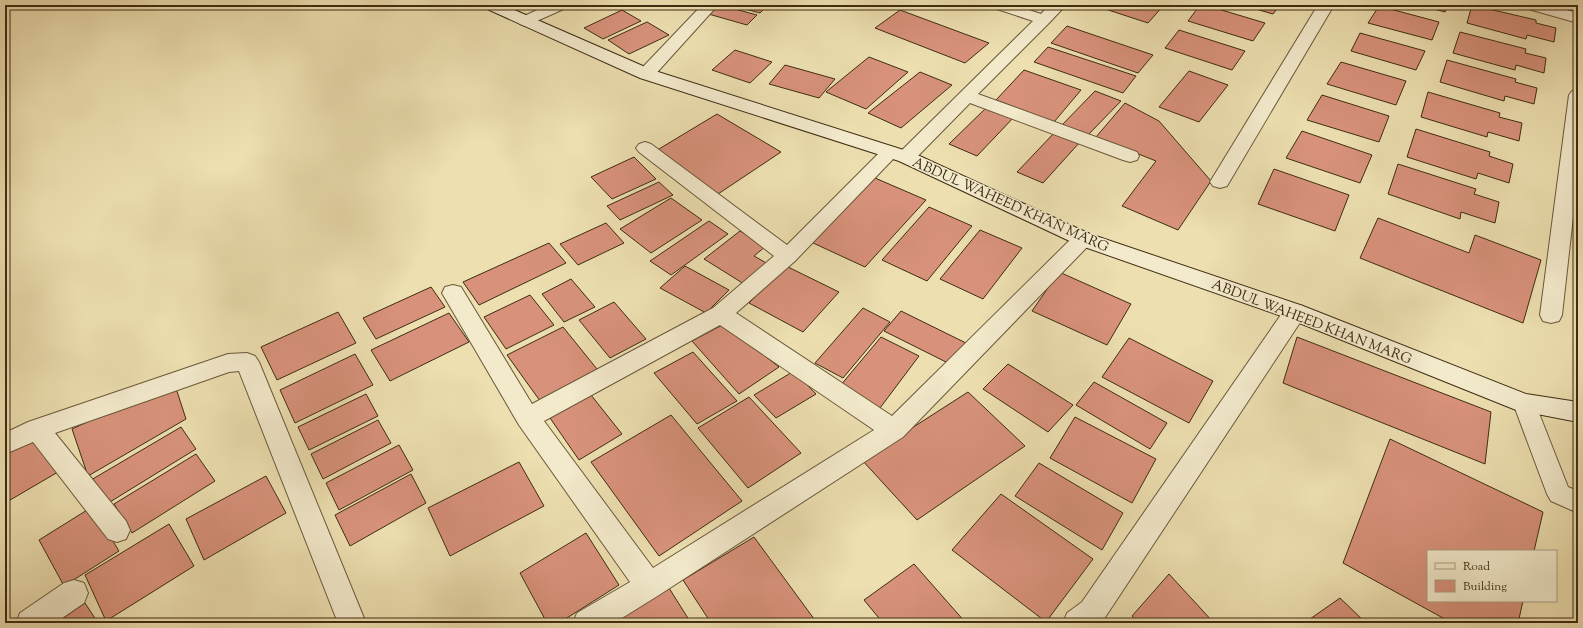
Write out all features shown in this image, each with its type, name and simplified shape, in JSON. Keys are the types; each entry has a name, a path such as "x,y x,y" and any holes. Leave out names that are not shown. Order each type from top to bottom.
{"street":[{"name":"ABDUL WAHEED KHAN MARG","path":"490,5 646,74 898,155 1083,239 1295,312 1524,403 1578,412"},
{"path":"526,21 561,5"},
{"path":"646,74 710,5"},
{"path":"999,5 1044,20"},
{"path":"528,418 721,314 788,256 898,155 967,96 1058,5"},
{"path":"1220,182 1326,5"},
{"path":"1530,5 1578,18"},
{"path":"1551,315 1578,95"},
{"path":"967,96 1130,156"},
{"path":"645,148 788,256"},
{"path":"587,623 649,586 894,430 1083,239"},
{"path":"453,293 528,418 649,586"},
{"path":"1090,619 1295,312"},
{"path":"721,314 894,430"},
{"path":"5,444 37,429 228,363 247,362 352,623"},
{"path":"37,429 117,530"},
{"path":"30,623 74,593"}],"lane":[{"path":"1524,403 1559,494 1578,502"}],"building":[{"path":"526,5 555,5 538,12"},
{"path":"714,5 720,5 757,15 747,25 705,13"},
{"path":"730,5 768,5 760,13"},
{"path":"1093,5 1164,5 1148,23"},
{"path":"1200,5 1205,5 1265,23 1253,41 1188,21"},
{"path":"1242,5 1280,5 1273,14"},
{"path":"1419,5 1448,5 1445,12"},
{"path":"1472,5 1536,20 1536,23 1556,28 1554,42 1527,35 1526,39 1467,23"},
{"path":"1379,6 1439,22 1432,40 1368,23"},
{"path":"622,10 641,21 603,39 584,28"},
{"path":"900,10 989,43 965,63 875,28"},
{"path":"647,22 669,35 629,54 608,40"},
{"path":"1067,26 1153,55 1138,73 1051,43"},
{"path":"1179,30 1245,51 1232,70 1165,48"},
{"path":"1460,32 1526,49 1525,53 1546,58 1544,73 1516,65 1515,70 1453,53"},
{"path":"1360,33 1425,51 1416,70 1351,51"},
{"path":"1048,47 1136,76 1123,93 1034,62"},
{"path":"735,50 772,62 750,83 712,70"},
{"path":"869,57 908,72 866,109 826,92"},
{"path":"1447,60 1516,79 1515,82 1537,88 1534,104 1505,96 1504,101 1440,82"},
{"path":"1341,62 1406,81 1396,105 1327,84"},
{"path":"785,65 835,79 819,98 769,84"},
{"path":"1024,70 1081,90 1054,122 996,100"},
{"path":"1189,71 1228,85 1199,122 1159,107"},
{"path":"920,72 952,85 901,128 868,113"},
{"path":"1095,91 1121,101 1087,136 1061,126"},
{"path":"1428,92 1500,113 1499,117 1522,123 1519,141 1488,132 1487,137 1421,117"},
{"path":"1322,95 1389,116 1379,142 1307,120"},
{"path":"1125,103 1159,121 1211,181 1178,230 1122,206 1156,161 1096,137"},
{"path":"988,106 1015,116 977,156 949,144"},
{"path":"717,114 781,152 718,194 654,152"},
{"path":"1416,129 1490,152 1489,156 1513,164 1509,183 1478,173 1476,179 1407,157"},
{"path":"1302,131 1372,155 1360,183 1286,158"},
{"path":"1055,132 1080,142 1043,183 1017,172"},
{"path":"634,157 656,179 612,199 591,177"},
{"path":"1398,164 1476,189 1474,194 1499,202 1495,223 1461,212 1460,219 1388,194"},
{"path":"1274,169 1349,195 1335,231 1258,204"},
{"path":"875,178 926,200 865,267 811,242"},
{"path":"659,182 673,195 620,220 607,206"},
{"path":"671,198 702,220 651,253 620,229"},
{"path":"929,207 972,226 927,281 882,260"},
{"path":"1378,218 1469,253 1475,235 1541,260 1523,323 1360,258"},
{"path":"709,221 728,234 671,275 650,261"},
{"path":"606,223 624,243 578,265 560,244"},
{"path":"980,230 1022,248 983,299 940,279"},
{"path":"740,231 766,246 754,256 768,264 744,284 704,259"},
{"path":"549,243 566,263 479,305 463,282"},
{"path":"685,266 729,290 706,313 660,288"},
{"path":"786,266 839,292 803,332 749,303"},
{"path":"1059,272 1131,304 1107,345 1032,311"},
{"path":"571,279 595,307 564,322 542,294"},
{"path":"431,287 445,307 376,339 363,318"},
{"path":"530,295 554,325 506,349 484,317"},
{"path":"614,302 646,339 610,358 579,320"},
{"path":"863,308 890,322 843,378 815,363"},
{"path":"901,311 970,345 954,366 884,331"},
{"path":"338,312 356,343 277,380 261,347"},
{"path":"449,313 469,342 390,381 371,350"},
{"path":"724,324 779,367 739,394 692,341"},
{"path":"563,327 601,374 543,405 507,355"},
{"path":"881,337 919,356 880,408 840,386"},
{"path":"1297,337 1491,412 1485,464 1283,383"},
{"path":"1129,338 1213,381 1189,423 1102,377"},
{"path":"693,352 737,401 697,424 654,373"},
{"path":"355,354 373,385 295,423 280,390"},
{"path":"1008,364 1073,405 1048,432 983,389"},
{"path":"794,371 816,394 776,418 754,395"},
{"path":"174,382 186,419 88,476 72,429"},
{"path":"1094,382 1167,423 1150,449 1076,405"},
{"path":"968,392 1025,446 917,520 862,460"},
{"path":"366,394 378,416 309,450 298,427"},
{"path":"591,395 622,434 579,460 550,418"},
{"path":"749,397 801,453 748,488 698,428"},
{"path":"671,415 742,501 659,556 591,462"},
{"path":"1075,417 1156,459 1132,503 1050,458"},
{"path":"378,420 391,443 323,479 311,454"},
{"path":"181,427 196,449 105,505 91,480"},
{"path":"35,438 58,472 5,503 5,455"},
{"path":"1390,439 1543,512 1534,550 1427,550 1427,602 1523,602 1518,623 1452,623 1343,563"},
{"path":"399,445 413,470 339,510 326,483"},
{"path":"196,454 215,481 132,533 114,504"},
{"path":"519,462 544,506 450,556 428,508"},
{"path":"1039,463 1123,513 1102,550 1015,496"},
{"path":"411,474 426,503 350,546 335,515"},
{"path":"266,476 286,513 204,560 186,519"},
{"path":"1001,494 1093,559 1046,622 952,550"},
{"path":"92,507 119,551 64,586 39,540"},
{"path":"169,524 194,566 106,621 85,575"},
{"path":"586,533 619,585 559,623 547,623 520,573"},
{"path":"754,537 817,623 711,623 683,580"},
{"path":"914,564 966,623 883,623 864,600"},
{"path":"1169,574 1214,623 1138,623 1132,616"},
{"path":"669,588 691,623 610,623"},
{"path":"1340,598 1366,623 1313,623 1310,619"},
{"path":"85,603 98,623 56,623"}]}
